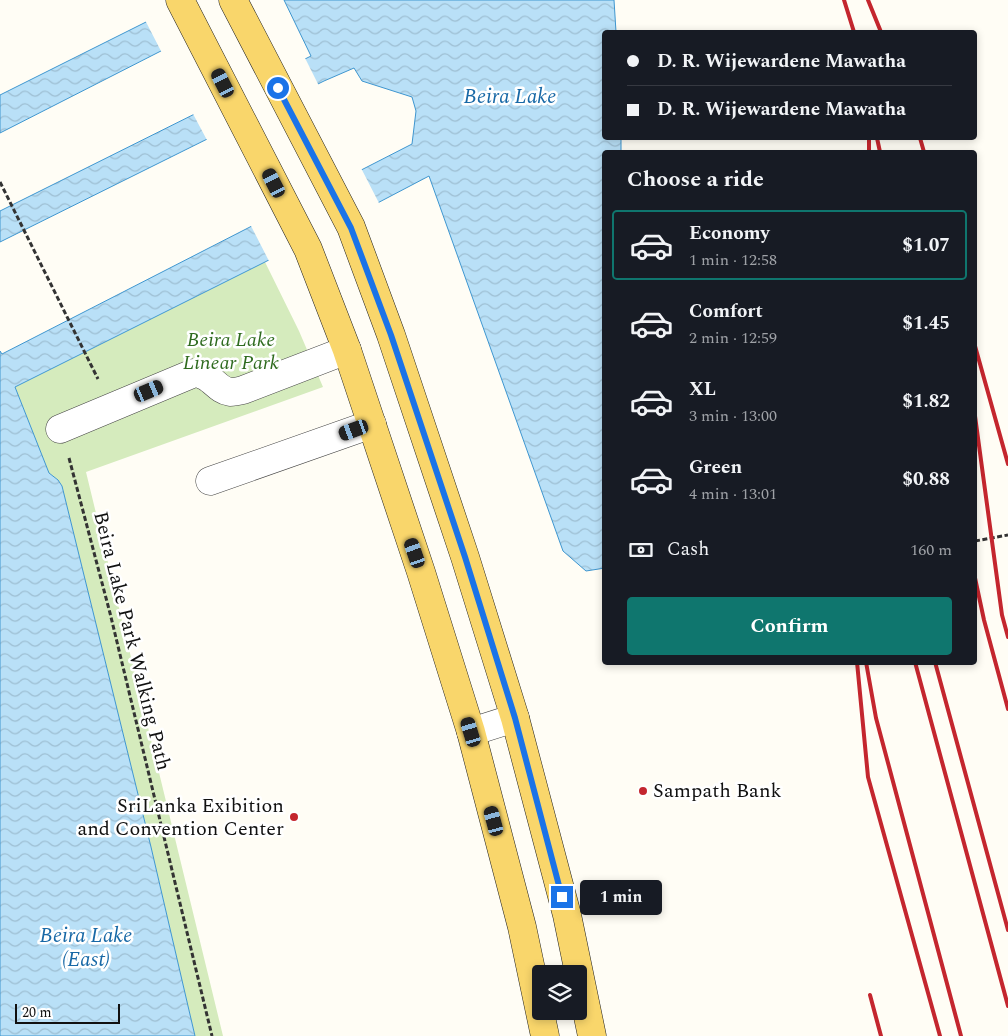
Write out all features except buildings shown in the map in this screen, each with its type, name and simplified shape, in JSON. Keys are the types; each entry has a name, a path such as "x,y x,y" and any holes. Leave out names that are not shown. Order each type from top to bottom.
{"main road":[{"path":"180,0 308,249 347,350 421,572 471,732 522,927 545,1036"},
{"path":"233,0 351,228 394,344 465,557 515,718 567,915 592,1036"}],"lane":[{"path":"60,429 194,372 204,373 220,387 230,392 242,390 347,350"},
{"path":"210,481 372,424"},
{"path":"471,732 515,718"}],"path":[{"path":"0,182 86,356"},
{"name":"Beira Lake Park Walking Path","path":"60,429 72,467 110,613 212,1036"},
{"path":"977,541 1008,535"}],"green space":[{"name":"Beira Lake Linear Park","path":"265,262 299,331 323,387 86,472 223,1036 195,1036 151,847 62,486 49,473 15,387"}],"water":[{"path":"190,0 261,0 0,133 0,95"},
{"path":"284,0 614,0 616,30 602,30 602,140 621,140 621,150 602,150 602,568 586,571 563,551 429,176 265,262 15,387 49,473 62,486 151,847 195,1036 0,1036 0,351 2,354 412,144 416,111 412,97 362,81 354,68 324,81 0,242 0,211 311,56"}],"pier":[{"path":"184,0 263,0 162,53 145,20"},
{"path":"304,56 319,86 208,142 192,112"},
{"path":"361,168 380,205 270,263 250,224"}],"railway":[{"path":"844,0 853,30"},
{"path":"868,0 880,30"},
{"path":"869,140 869,150"},
{"path":"877,140 880,150"},
{"path":"921,140 923,150"},
{"path":"977,353 1008,464"},
{"path":"977,431 1002,615 1008,637"},
{"path":"977,587 1008,709"},
{"path":"857,665 868,777 940,1036"},
{"path":"867,665 876,718 961,1036"},
{"path":"916,665 1008,1006"},
{"path":"936,665 1008,930"},
{"path":"870,995 881,1036"}],"place":[{"name":"Sampath Bank","path":"643,791"},
{"name":"SriLanka Exibition and Convention Center","path":"294,817"}],"route":[{"path":"278,88 351,228 391,335 465,557 515,718 562,897"}],"water label":[{"name":"Beira Lake","path":"510,97"},
{"name":"Beira Lake (East)","path":"86,948"}]}
